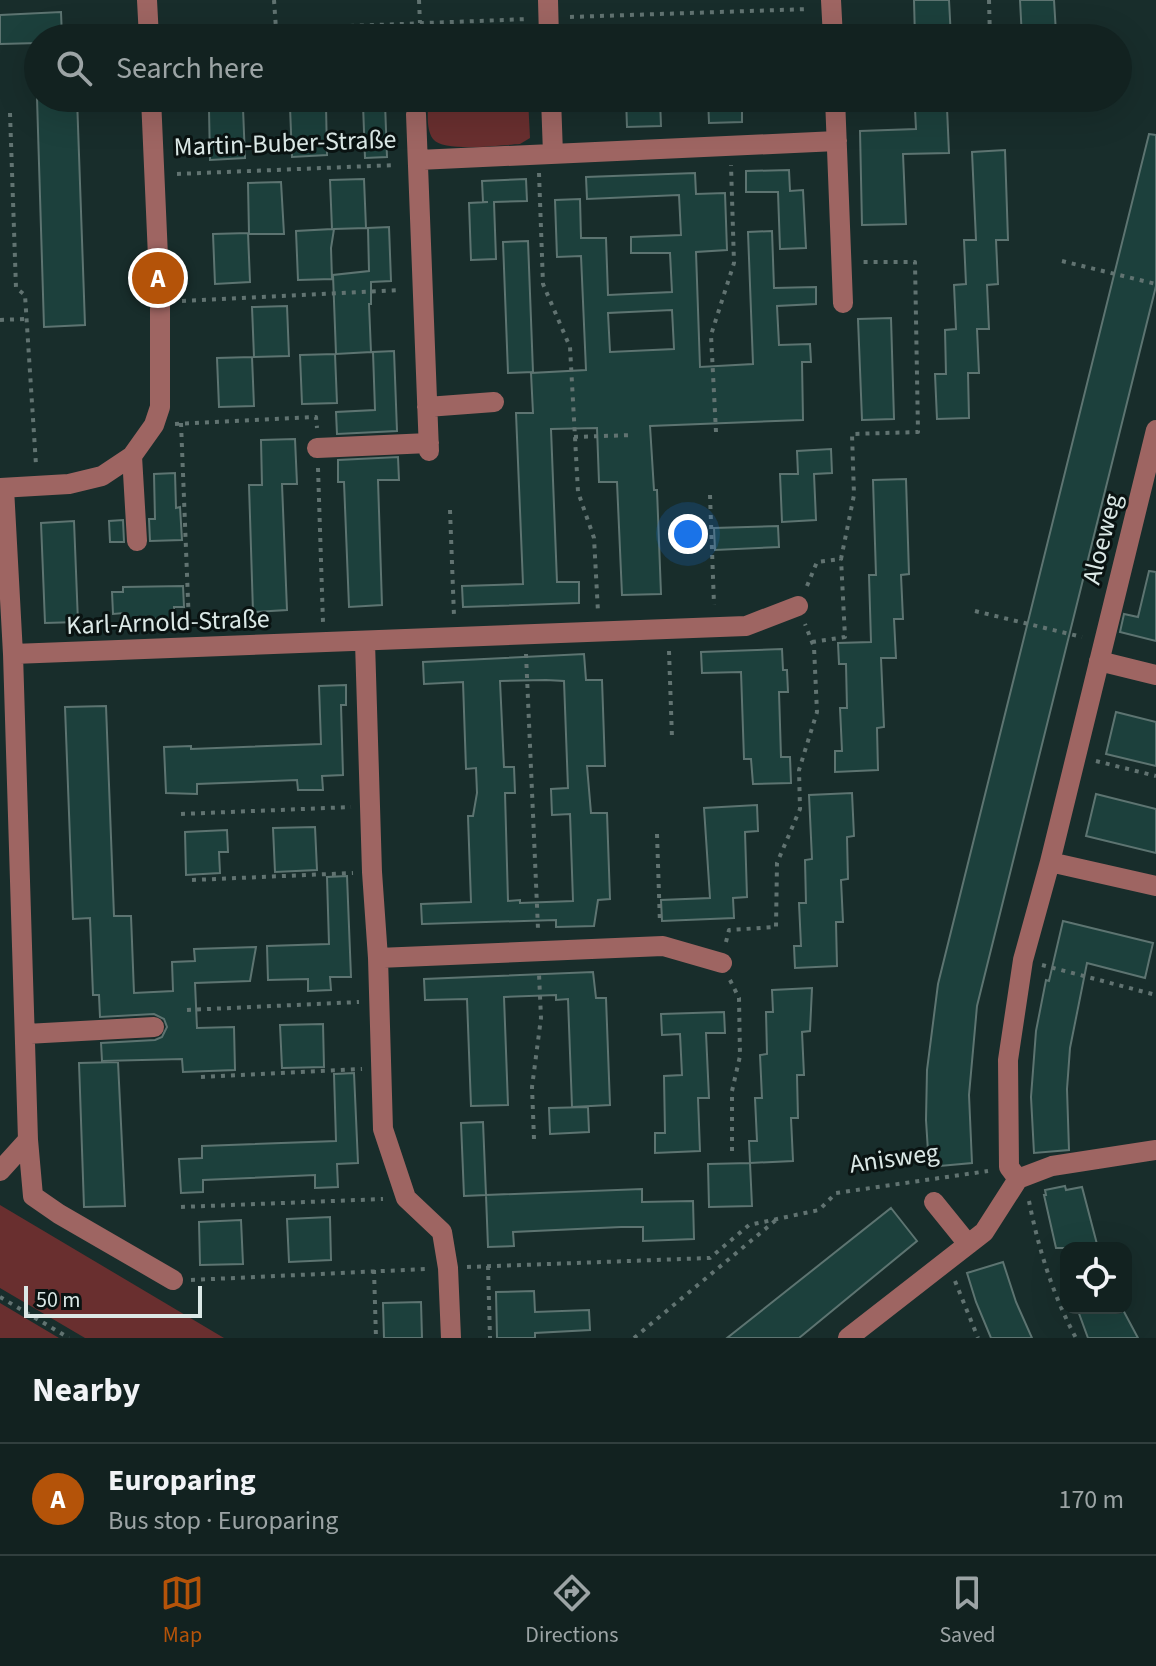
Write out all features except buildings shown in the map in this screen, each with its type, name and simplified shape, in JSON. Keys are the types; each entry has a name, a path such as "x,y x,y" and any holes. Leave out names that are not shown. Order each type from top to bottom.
{"street":[{"path":"147,0 148,24"},
{"path":"831,4 832,24"},
{"path":"151,112 160,302 160,407 154,425 132,456 102,476 69,484 2,488 13,654 9,890 26,1034 28,1140 33,1196 173,1280"},
{"path":"546,154 550,112"},
{"path":"836,112 843,303"},
{"name":"Martin-Buber-Straße","path":"317,448 429,447 416,114"},
{"name":"Martin-Buber-Straße","path":"418,162 837,141"},
{"path":"427,407 494,402"},
{"name":"Aloeweg","path":"1014,1173 1008,1060 1023,960 1156,430"},
{"path":"132,456 137,541"},
{"name":"Karl-Arnold-Straße","path":"13,654 746,626 798,606"},
{"path":"365,642 383,1129 406,1198 442,1232 448,1268 451,1338"},
{"path":"1101,652 1156,675"},
{"path":"1050,862 1156,886"},
{"path":"378,958 663,946 722,963"},
{"path":"26,1034 154,1027"},
{"path":"0,1171 28,1140"},
{"path":"848,1338 984,1232 1014,1173 1156,1150"},
{"path":"934,1202 968,1244"}],"path":[{"path":"274,0 276,24"},
{"path":"419,0 420,23"},
{"path":"989,0 990,24"},
{"path":"401,24 831,4"},
{"path":"10,113 16,288 25,295 37,487"},
{"path":"716,432 711,335 734,263 731,146"},
{"path":"546,154 543,284 570,347 578,492 594,538 599,630"},
{"name":"Martin-Buber-Straße","path":"153,175 418,162"},
{"path":"1062,261 1156,284"},
{"path":"812,642 845,637 841,559 854,495 852,434 918,432 915,262 841,263"},
{"path":"160,302 423,289"},
{"path":"0,320 25,319"},
{"path":"154,425 316,417 324,642"},
{"path":"181,423 190,648"},
{"path":"574,437 633,435"},
{"path":"710,495 715,627"},
{"path":"450,510 455,637"},
{"path":"732,1155 732,1091 740,1056 739,998 722,963 729,930 776,927 777,863 800,809 799,770 817,712 812,642 798,606 817,562 841,559"},
{"path":"975,611 1101,652"},
{"path":"668,628 672,738"},
{"path":"525,633 541,1018 532,1087 534,1139"},
{"path":"1076,755 1156,776"},
{"path":"181,814 369,806"},
{"path":"657,834 663,946"},
{"path":"192,880 372,872"},
{"path":"1023,960 1156,995"},
{"path":"187,1010 378,1001"},
{"path":"201,1077 380,1068"},
{"path":"1014,1173 1027,1192 1050,1277 1076,1338"},
{"name":"Anisweg","path":"488,1266 710,1258 749,1225 819,1210 836,1193 1014,1173"},
{"path":"181,1207 406,1198"},
{"path":"634,1338 777,1218"},
{"path":"948,1259 978,1338"},
{"path":"173,1280 488,1266 490,1338"},
{"path":"374,1270 376,1338"},
{"path":"0,1297 69,1338"}],"shaded area":[{"path":"428,112 529,112 530,138 520,144 449,146 433,139"},
{"path":"0,1205 224,1338 85,1338 0,1288"},
{"path":"0,1303 59,1338 0,1338"}],"place":[{"name":"Europaring","path":"158,278"}]}
